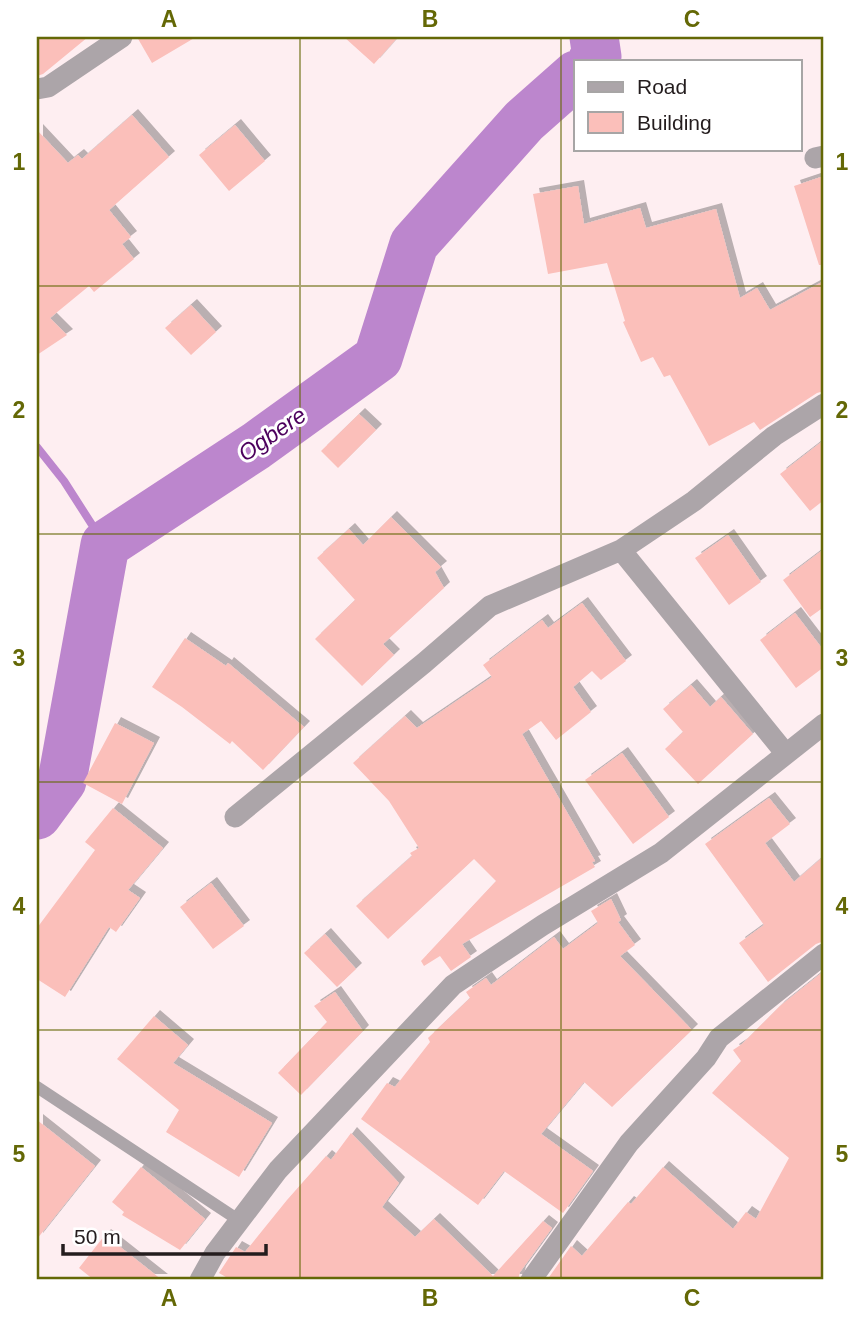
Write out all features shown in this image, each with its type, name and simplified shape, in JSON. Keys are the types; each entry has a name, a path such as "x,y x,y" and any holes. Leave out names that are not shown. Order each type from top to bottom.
{"street":[{"path":"37,89 48,87 122,37"},
{"path":"235,817 490,606 621,550 694,500 774,436 824,404"},
{"path":"621,550 786,754"},
{"path":"200,1280 215,1253 278,1170 453,985 661,852 824,724"},
{"path":"531,1280 629,1143 706,1058 719,1038 824,954"}],"lane":[{"path":"37,1087 240,1221"}],"building":[{"path":"37,37 88,37 37,76"},
{"path":"137,37 196,37 152,63"},
{"path":"344,37 398,37 374,64"},
{"path":"132,115 169,157 109,210 131,237 122,244 134,259 94,292 89,286 50,318 67,335 37,355 37,130 68,163 78,155 82,159"},
{"path":"235,125 265,161 229,191 199,155"},
{"path":"824,176 824,265 819,265 794,186"},
{"path":"578,186 584,224 640,208 646,228 716,209 740,298 757,288 770,310 824,281 824,391 760,430 754,422 709,446 670,375 664,377 653,357 641,362 623,322 625,321 607,263 548,274 533,194"},
{"path":"191,305 216,332 191,355 165,328"},
{"path":"359,414 376,430 338,468 321,451"},
{"path":"824,440 824,500 810,511 780,474"},
{"path":"391,517 441,567 435,572 444,588 383,644 394,655 362,686 315,639 355,600 317,558 349,529 363,545"},
{"path":"728,535 761,582 729,605 695,558"},
{"path":"824,549 824,607 810,617 783,580"},
{"path":"582,603 626,661 601,680 592,671 573,687 591,712 556,740 541,721 522,734 595,861 592,862 595,867 462,944 471,957 451,971 440,956 424,966 421,961 496,881 474,859 388,939 356,906 412,856 410,853 419,848 389,801 353,763 405,716 417,728 492,677 483,665 542,620 548,628"},
{"path":"795,613 824,651 824,667 796,688 760,640"},
{"path":"185,638 226,666 228,663 304,727 263,770 232,741 230,744 152,687"},
{"path":"691,685 710,707 721,697 753,734 698,784 665,749 683,732 663,709"},
{"path":"115,723 154,743 122,804 83,783"},
{"path":"622,753 669,817 633,844 585,780"},
{"path":"769,798 790,824 765,843 794,882 824,856 824,941 816,944 768,982 739,943 764,925 705,844"},
{"path":"113,808 163,848 128,890 140,898 116,932 109,927 65,997 37,979 37,928 95,850 85,842"},
{"path":"211,883 244,926 213,949 180,907"},
{"path":"611,899 621,920 618,922 635,945 620,956 692,1030 612,1107 584,1082 541,1134 593,1171 563,1213 504,1171 478,1205 361,1119 387,1083 395,1087 430,1042 428,1038 470,998 466,992 486,978 491,985 554,937 563,949 598,923 591,911"},
{"path":"325,934 356,969 337,987 304,953"},
{"path":"824,971 824,1280 547,1280 571,1246 582,1256 628,1202 631,1204 663,1167 733,1229 746,1212 756,1219 789,1158 712,1093 741,1061 733,1050 780,1006"},
{"path":"335,992 363,1031 301,1095 278,1073 327,1022 314,1006"},
{"path":"154,1016 188,1045 173,1063 272,1123 239,1177 166,1132 179,1110 117,1059"},
{"path":"37,1120 95,1166 37,1239"},
{"path":"351,1133 399,1183 382,1207 415,1237 434,1219 493,1276 543,1221 552,1228 520,1272 518,1280 231,1280 219,1273 236,1247 245,1252 326,1156 331,1160"},
{"path":"141,1167 205,1219 180,1250 122,1215 124,1212 112,1202"},
{"path":"105,1235 162,1280 94,1280 79,1268"}],"waterway":[{"name":"Ogbere","path":"593,60 597,57 594,37"},
{"name":"Ogbere","path":"37,815 62,781 105,545 256,446 378,358 414,244 524,121 574,77"},
{"path":"37,447 64,481 105,545"}]}
